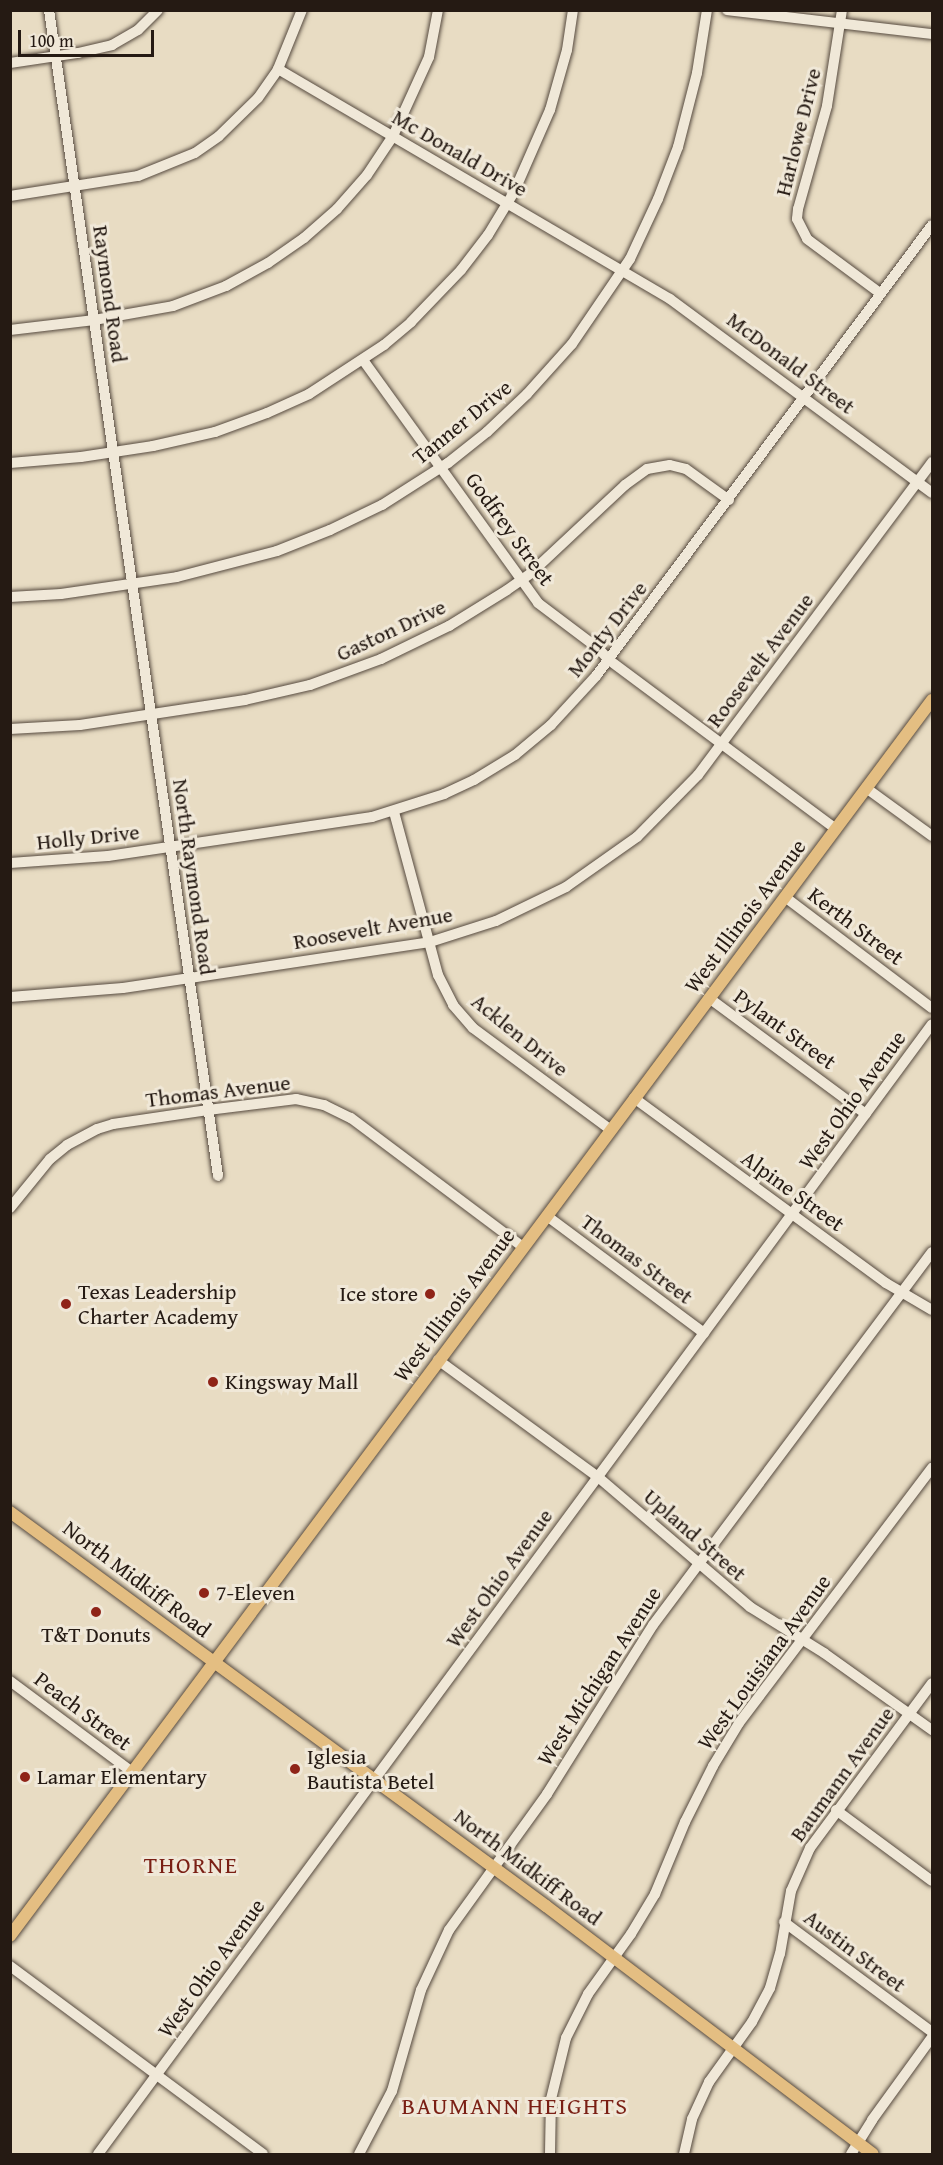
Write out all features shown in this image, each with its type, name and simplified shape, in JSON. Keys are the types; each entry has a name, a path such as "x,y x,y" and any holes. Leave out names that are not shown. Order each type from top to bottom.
{"main road":[{"name":"West Illinois Avenue","path":"10,1936 933,700"},
{"name":"North Midkiff Road","path":"10,1512 495,1868 873,2154"}],"street":[{"name":"Raymond Road","path":"49,10 132,583"},
{"path":"10,63 112,45 138,30 158,10"},
{"path":"10,196 76,188 138,176 195,153 243,115 278,69 302,10"},
{"path":"10,330 94,320 173,306 226,286 268,263 304,238 337,209 367,175 393,136 429,57 438,10"},
{"path":"10,463 49,461 180,441 241,424 309,394 363,360 411,322 443,291 488,235 508,203 530,160 550,110 567,50 573,10"},
{"name":"Tanner Drive","path":"10,597 61,594 200,573 288,547 362,516 439,469 487,432 535,386 572,344 622,270 646,226 676,153 692,98 707,10"},
{"path":"727,10 933,34"},
{"name":"Harlowe Drive","path":"843,10 825,115 798,208 797,219 807,239 881,294"},
{"name":"Mc Donald Drive","path":"278,69 622,270"},
{"name":"Monty Drive","path":"170,847 394,812 462,785 514,754 570,706 609,660 933,225"},
{"name":"McDonald Street","path":"622,270 676,303 933,493"},
{"path":"363,360 439,469"},
{"name":"Roosevelt Avenue","path":"10,997 97,991 430,942 504,918 551,896 588,873 656,820 687,788 933,462"},
{"name":"Gaston Drive","path":"10,729 80,724 245,700 334,677 416,644 471,614 521,580 625,485 647,469 670,465 686,470 729,500"},
{"name":"Godfrey Street","path":"439,469 450,479 543,608 836,829"},
{"name":"North Raymond Road","path":"132,583 153,714 218,1176"},
{"path":"866,788 933,836"},
{"name":"Acklen Drive","path":"394,812 440,981 464,1019 611,1131"},
{"name":"Holly Drive","path":"10,863 92,858 170,847"},
{"name":"Kerth Street","path":"785,897 933,1008"},
{"name":"Pylant Street","path":"710,998 866,1114"},
{"name":"West Ohio Avenue","path":"98,2154 933,1024"},
{"name":"Alpine Street","path":"634,1098 903,1293 933,1310"},
{"name":"Thomas Avenue","path":"10,1208 50,1159 89,1133 110,1125 286,1099 311,1101 339,1111 523,1247"},
{"name":"Thomas Street","path":"547,1216 704,1333"},
{"name":"West Michigan Avenue","path":"359,2154 397,2078 416,2007 431,1964 449,1930 548,1794 637,1648 933,1252"},
{"name":"Upland Street","path":"438,1360 598,1478 750,1607 933,1730"},
{"name":"West Louisiana Avenue","path":"550,2154 551,2099 563,2047 588,1994 615,1958 655,1894 685,1822 713,1766 739,1723 933,1468"},
{"name":"Peach Street","path":"10,1681 132,1772"},
{"name":"Baumann Avenue","path":"684,2154 688,2132 700,2100 718,2067 752,2022 770,1988 780,1954 791,1891 801,1865 836,1810 933,1683"},
{"path":"836,1810 933,1881"},
{"name":"Austin Street","path":"784,1922 933,2032"},
{"path":"10,1966 263,2154"},
{"path":"851,2154 933,2037"}],"place":[{"name":"Ice store","path":"430,1294"},
{"name":"Texas Leadership Charter Academy","path":"66,1304"},
{"name":"Kingsway Mall","path":"213,1382"},
{"name":"7-Eleven","path":"204,1593"},
{"name":"T&T Donuts","path":"96,1612"},
{"name":"Iglesia Bautista Betel","path":"295,1769"},
{"name":"Lamar Elementary","path":"25,1777"}],"district":[{"name":"THORNE","path":"191,1865"},
{"name":"BAUMANN HEIGHTS","path":"515,2106"}]}
